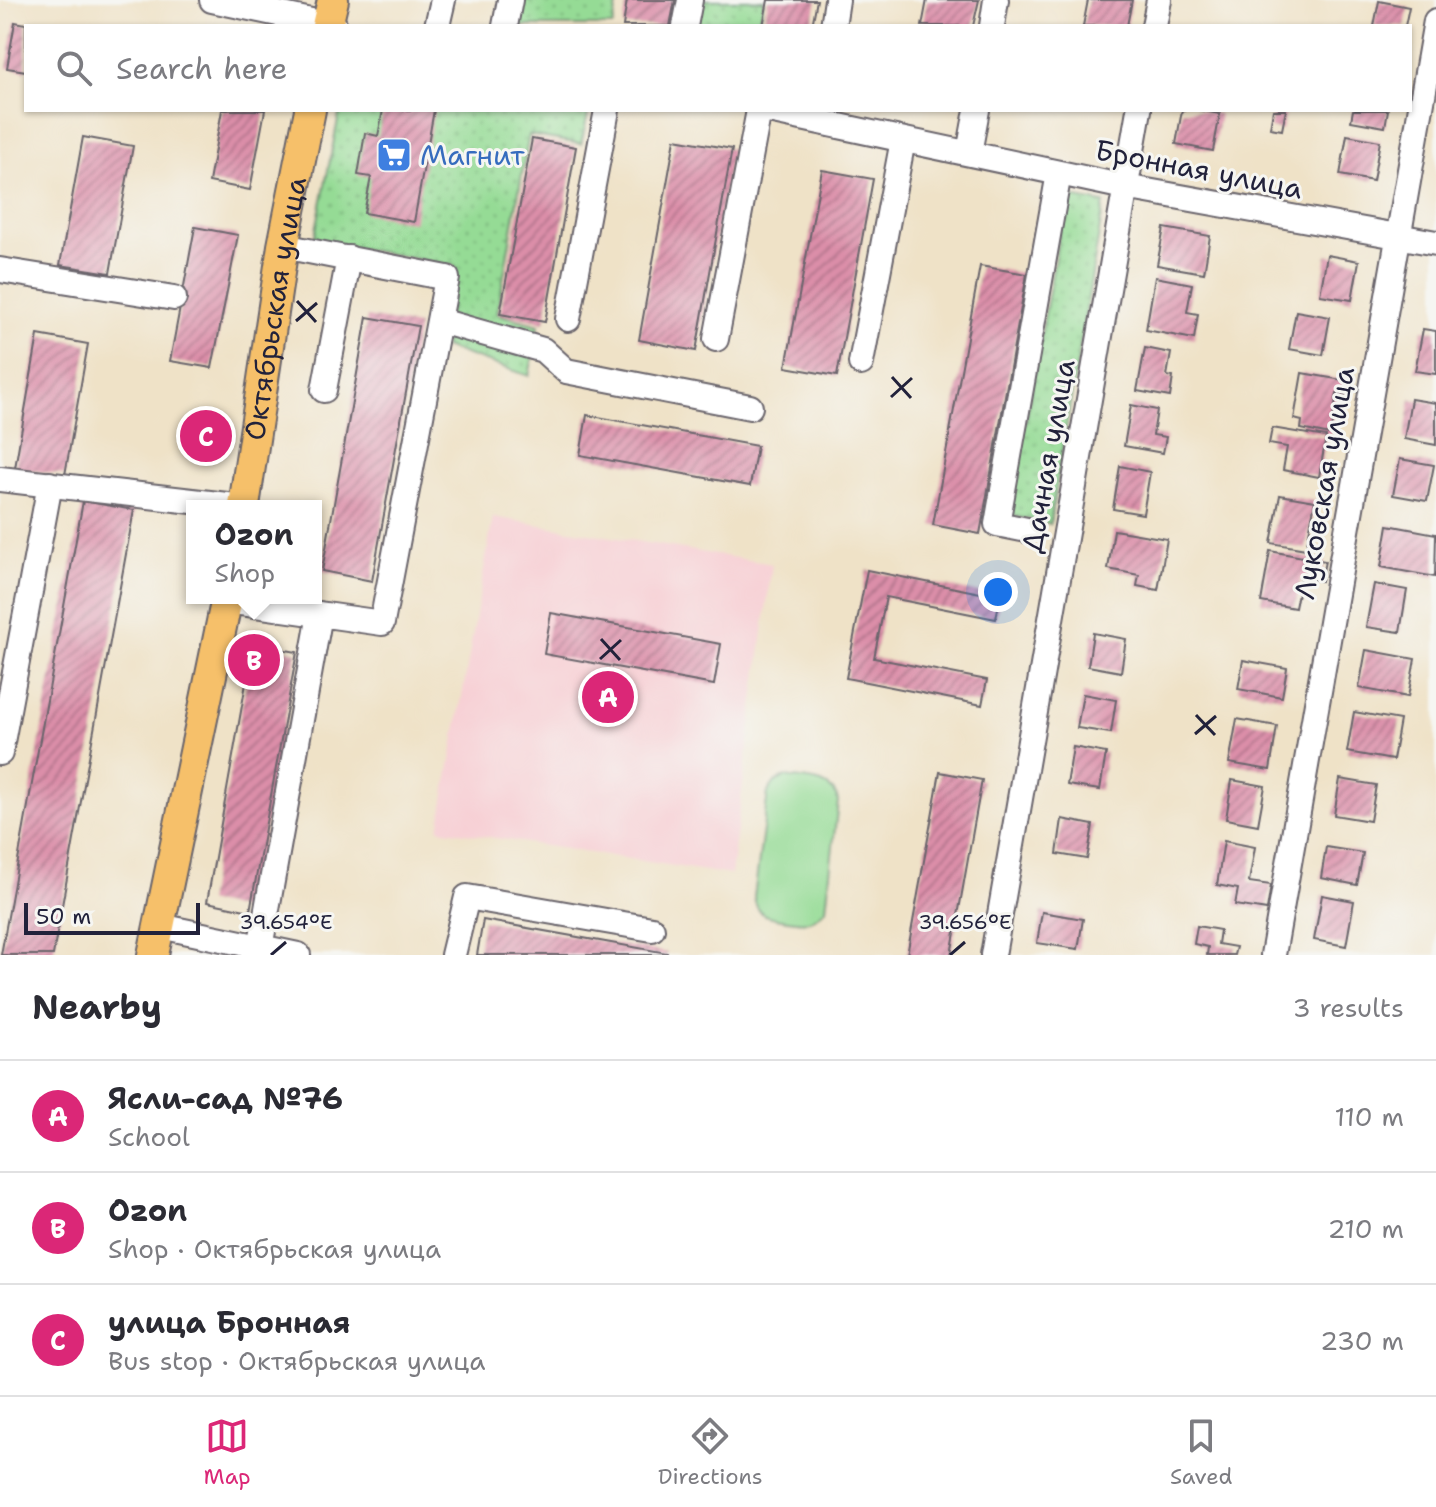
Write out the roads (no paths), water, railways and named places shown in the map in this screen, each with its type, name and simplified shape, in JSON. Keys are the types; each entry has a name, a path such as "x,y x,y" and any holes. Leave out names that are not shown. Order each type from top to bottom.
{"main road":[{"name":"Октябрьская улица","path":"245,500 283,246 310,112"},
{"path":"156,941 225,604"}],"street":[{"path":"212,0 331,19"},
{"path":"437,24 443,0"},
{"path":"505,24 510,0"},
{"path":"685,24 690,0"},
{"path":"833,24 837,0"},
{"path":"992,24 996,0"},
{"path":"1154,24 1159,0"},
{"name":"Луковская улица","path":"1273,955 1436,21"},
{"path":"568,319 607,112"},
{"path":"716,339 762,112"},
{"name":"Бронная улица","path":"784,112 816,115 903,140 1125,187 1436,243"},
{"path":"969,153 977,112"},
{"name":"Дачная улица","path":"993,955 1139,112"},
{"path":"861,363 903,140"},
{"path":"1027,530 997,524 1059,173"},
{"path":"257,604 382,623 447,278 283,246"},
{"path":"324,390 349,258"},
{"path":"0,270 174,298"},
{"path":"440,321 543,350 566,371 750,407"},
{"path":"0,479 186,500"},
{"path":"0,753 50,484"},
{"path":"260,948 320,614"},
{"path":"453,955 467,897 652,929"},
{"path":"156,941 260,948 298,955"}],"place":[{"name":"Магнит","path":"394,155"},
{"name":"улица Бронная","path":"206,436"},
{"name":"Ozon","path":"254,660"},
{"name":"Ясли-сад №76","path":"608,697"}]}
